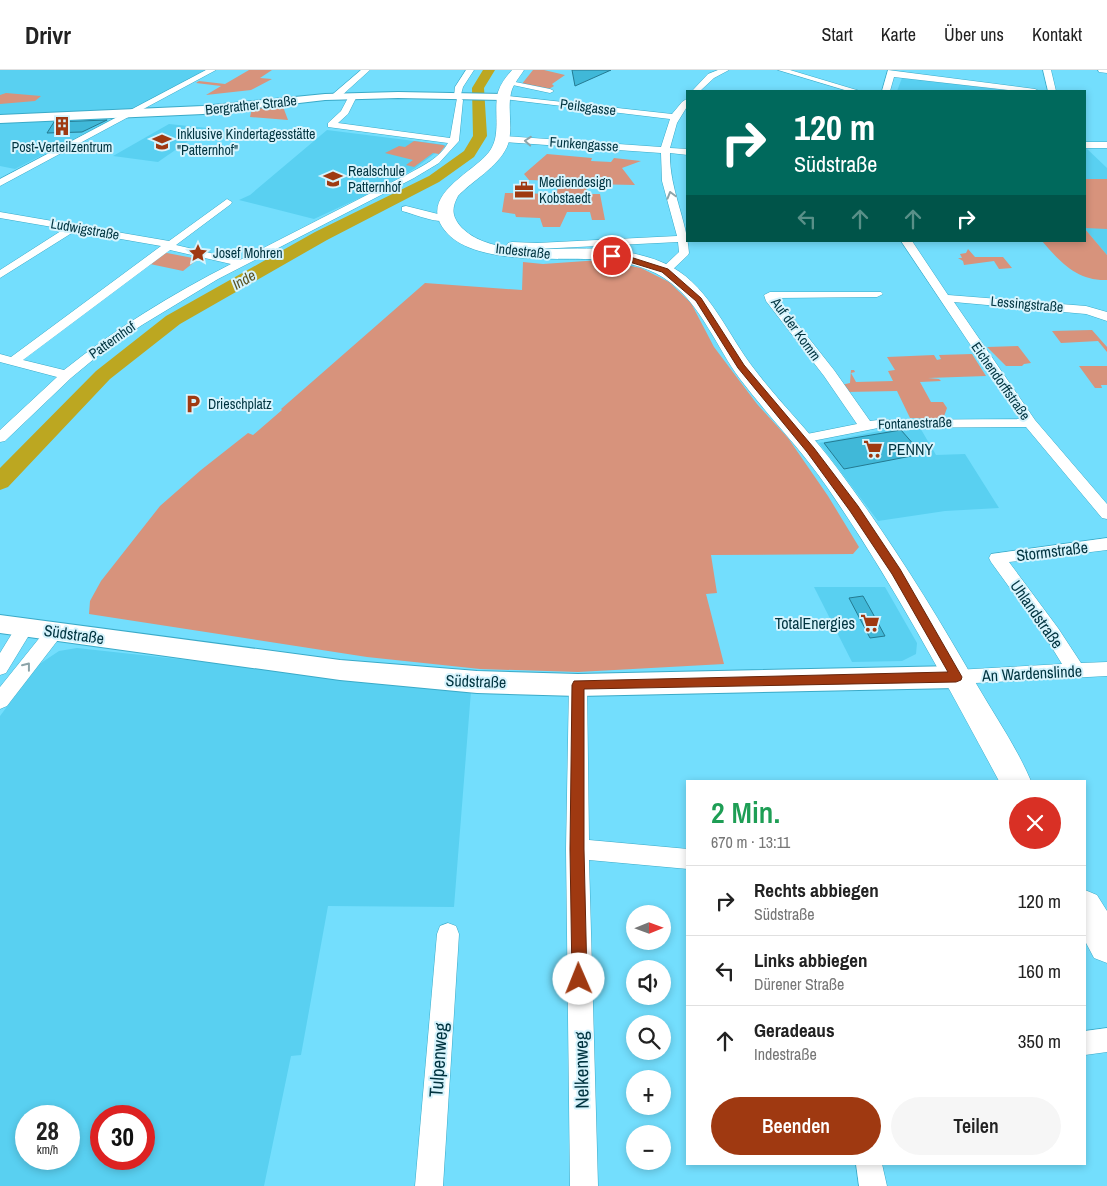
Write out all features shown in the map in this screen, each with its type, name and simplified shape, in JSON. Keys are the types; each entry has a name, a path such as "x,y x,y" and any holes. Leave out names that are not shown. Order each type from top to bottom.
{"main road":[{"path":"446,218 447,203 450,196 495,156 503,139 498,97 518,70"},
{"name":"Bergrather Straße","path":"0,120 208,110 336,96 498,97"},
{"name":"Indestraße","path":"446,218 452,228 467,239 493,249 534,254 598,254 624,258 665,270"},
{"path":"665,270 699,300 740,366 802,439 849,502 896,572 1014,780"},
{"name":"Südstraße","path":"0,624 312,666 426,679 578,685 956,677"},
{"path":"1090,900 1107,945"}],"street":[{"path":"0,182 132,114 212,70"},
{"path":"336,96 366,70"},
{"path":"353,96 345,112 330,125 455,141 462,97 458,87 470,70"},
{"path":"697,90 711,76 725,70"},
{"path":"782,70 852,90"},
{"path":"1047,70 1052,90"},
{"path":"1102,70 1107,70"},
{"path":"886,90 892,72 1027,90"},
{"path":"508,82 550,91"},
{"name":"Peilsgasse","path":"498,97 674,117"},
{"path":"665,270 684,253 684,239 666,178 664,150 674,117 686,102"},
{"name":"Funkengasse","path":"503,139 686,152"},
{"name":"Patternhof","path":"0,438 66,375 102,346 138,322 240,263 427,167 441,158 455,141"},
{"path":"1086,145 1107,145"},
{"path":"14,361 227,202"},
{"path":"406,209 434,217 446,218"},
{"name":"Ludwigstraße","path":"0,214 168,245"},
{"path":"0,275 74,227"},
{"path":"512,245 537,246 684,239"},
{"name":"Eichendorffstraße","path":"907,242 1030,422 1107,514"},
{"path":"168,245 240,263"},
{"name":"Auf der Komm","path":"865,425 851,403 772,301 770,295 877,294"},
{"name":"Lessingstraße","path":"945,298 1086,310 1098,312 1107,317"},
{"path":"0,358 66,375"},
{"name":"Fontanestraße","path":"802,439 865,425 1030,422"},
{"path":"1088,492 1107,490"},
{"name":"Stormstraße","path":"998,558 1107,544"},
{"name":"Uhlandstraße","path":"998,558 1052,633 1076,671"},
{"path":"0,668 25,627"},
{"path":"0,701 55,631"},
{"name":"An Wardenslinde","path":"956,677 1107,669"},
{"name":"Nelkenweg","path":"578,685 577,849 584,1186"},
{"path":"577,849 686,859"},
{"name":"Tulpenweg","path":"429,1186 448,934"},
{"path":"1086,1043 1107,1040"},
{"path":"869,1165 873,1186"}],"shaded area":[{"path":"0,70 205,70 136,107 123,111 0,117"},
{"path":"249,70 272,70 260,78 272,79 251,90 206,95 221,86 196,83 199,81 225,84"},
{"path":"533,70 544,70 565,75 552,84 554,86 549,89 521,85"},
{"path":"902,78 1004,90 897,90"},
{"path":"6,93 41,96 35,101 0,104 0,95"},
{"path":"282,104 288,120 250,117 252,108"},
{"path":"106,117 109,121 15,169 0,166 0,121"},
{"name":"Inklusive Kindertagesstätte \"Patternhof\"","path":"169,124 207,128 158,162 113,156"},
{"name":"Realschule Patternhof","path":"327,130 446,145 414,169 379,189 314,219 239,200 250,195"},
{"path":"414,141 445,146 439,154 433,153 414,167 406,165 413,160 385,153 399,146 405,147"},
{"path":"1086,148 1107,168 1107,255 1086,230"},
{"path":"547,154 592,158 591,161 611,162 614,158 641,161 622,168 635,185 587,184 586,194 600,194 605,220 592,220 590,212 567,212 560,227 543,227 540,218 516,217 515,214 502,212 505,193 557,194 558,181 529,180 524,174"},
{"path":"1086,179 1107,179 1107,229 1086,228"},
{"path":"1086,230 1107,255 1107,280 1078,274 1056,256 1043,242 1086,242"},
{"path":"968,249 975,257 1003,257 1012,268 999,269 994,261 964,265 963,261 958,258 962,258 960,254 966,253"},
{"path":"167,253 198,259 183,271 150,264 162,254"},
{"path":"600,260 641,268 669,282 691,303 714,347 757,404 788,438 828,496 859,547 853,554 711,555 717,593 706,594 724,664 578,672 480,669 367,657 89,614 90,601 101,581 160,506 201,470 248,433 253,435 425,283 522,290 523,262 543,264"},
{"path":"1092,330 1107,347 1107,352 1098,341 1061,343 1052,331"},
{"path":"1018,346 1031,363 1022,366 1006,366 987,347"},
{"path":"972,354 986,376 928,378 941,381 920,382 931,402 943,402 947,408 943,419 910,418 897,391 846,392 841,385 850,383 851,370 855,372 851,373 856,382 893,381 888,371 895,370 887,357 934,355 937,360 941,359 939,355"},
{"path":"1079,366 1107,366 1107,385 1101,385 1102,388 1095,388"},
{"path":"919,426 936,455 965,454 999,508 945,511 878,521 819,443 899,427"},
{"name":"TotalEnergies","path":"814,587 885,587 917,643 916,654 902,661 852,662"},
{"path":"77,648 471,691 454,907 328,906 301,1055 291,1056 264,1186 0,1186 0,716 38,665 59,651"}],"building":[{"path":"572,70 611,70 575,86"},
{"name":"Post-Verteilzentrum","path":"107,120 82,132 47,133 54,122"},
{"name":"PENNY","path":"901,430 922,454 844,469 824,443"},
{"name":"TotalEnergies","path":"863,596 885,636 870,638 849,598"}],"waterway":[{"name":"Inde","path":"0,482 103,375 173,320 321,236 434,179 469,154 480,136 478,88 489,70"}],"place":[{"name":"Post-Verteilzentrum","path":"62,126"},
{"name":"Inklusive Kindertagesstätte \"Patternhof\"","path":"162,142"},
{"name":"Realschule Patternhof","path":"333,179"},
{"name":"Mediendesign Kobstaedt","path":"524,190"},
{"name":"Josef Mohren","path":"198,253"},
{"name":"Drieschplatz","path":"193,404"},
{"name":"PENNY","path":"873,449"},
{"name":"TotalEnergies","path":"870,623"}],"route":[{"path":"579,979 577,849 578,685 956,677 896,572 854,509 811,450 740,366 699,300 665,270 612,256"}]}
